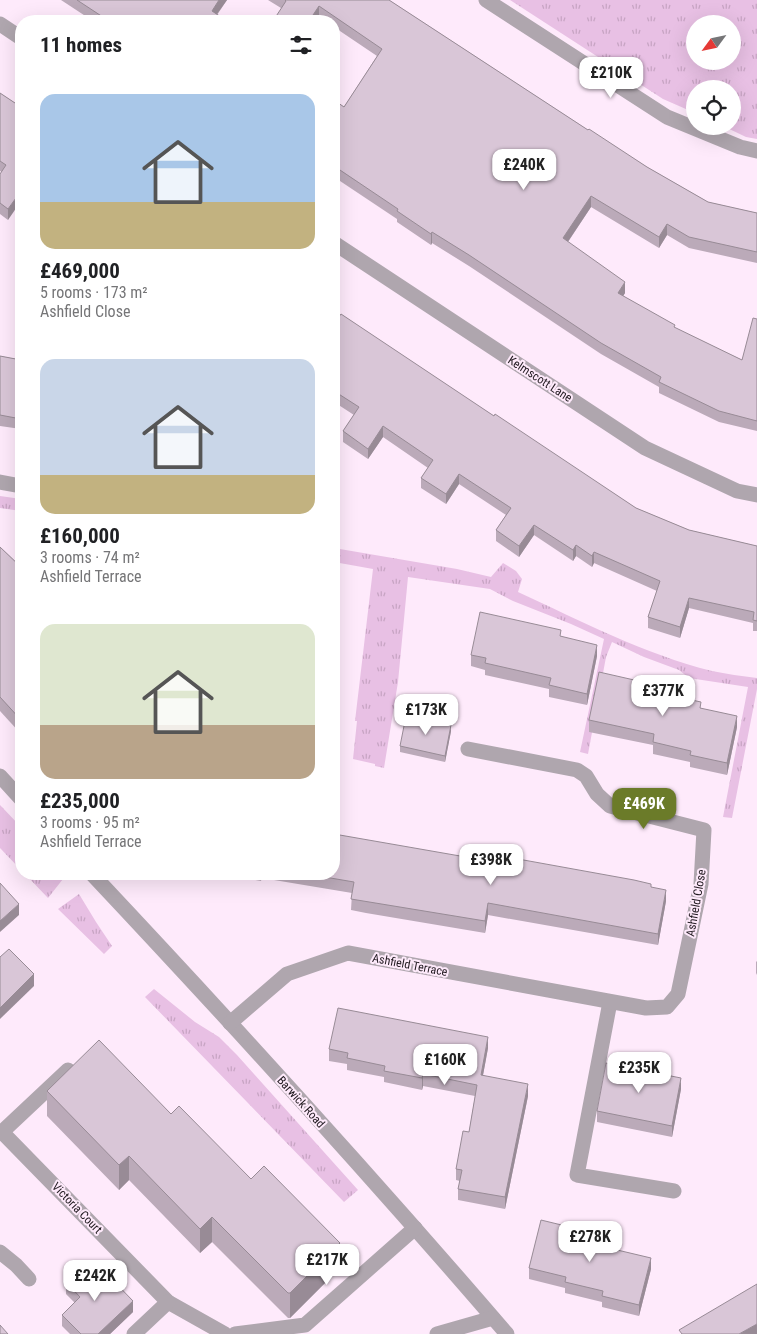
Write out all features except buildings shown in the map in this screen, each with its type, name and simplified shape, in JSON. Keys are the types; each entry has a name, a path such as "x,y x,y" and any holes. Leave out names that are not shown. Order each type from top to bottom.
{"street":[{"path":"486,0 667,117 740,147 757,151"},
{"path":"0,24 15,34"},
{"name":"Kelmscott Lane","path":"340,247 645,448 737,491 757,495"},
{"path":"0,482 15,485"},
{"name":"Ashfield Close","path":"468,749 577,770 586,776 598,794 610,806 704,830 701,884 678,994"},
{"path":"0,776 15,792"},
{"name":"Barwick Road","path":"98,880 415,1228 507,1334"},
{"name":"Ashfield Terrace","path":"230,1023 287,974 348,953 646,1008 667,1007 678,994"},
{"path":"610,1002 577,1175 674,1191"},
{"name":"Victoria Court","path":"68,1070 1,1133 168,1302 225,1334"},
{"path":"235,1334 305,1325 415,1228"},
{"path":"0,1252 29,1279"},
{"path":"134,1334 168,1302"},
{"path":"437,1334 493,1318"}],"green space":[{"path":"510,0 757,0 757,139 741,135 741,80 686,80 686,109 663,99"},
{"path":"0,496 15,498 15,510 0,508"},
{"path":"340,549 457,569 491,577 503,563 516,571 522,579 518,592 589,625 662,656 687,664 717,672 757,678 757,689 732,818 723,817 748,687 689,678 679,670 644,657 612,642 606,657 588,754 580,752 604,639 513,601 490,589 408,577 398,682 384,768 353,759 357,721 355,721 373,569 340,563"},
{"path":"0,805 15,821 15,864 0,848"},
{"path":"31,880 62,880 48,898"},
{"path":"79,894 112,946 104,954 58,909"},
{"path":"154,989 195,1022 219,1037 358,1190 344,1202 145,997"}]}
